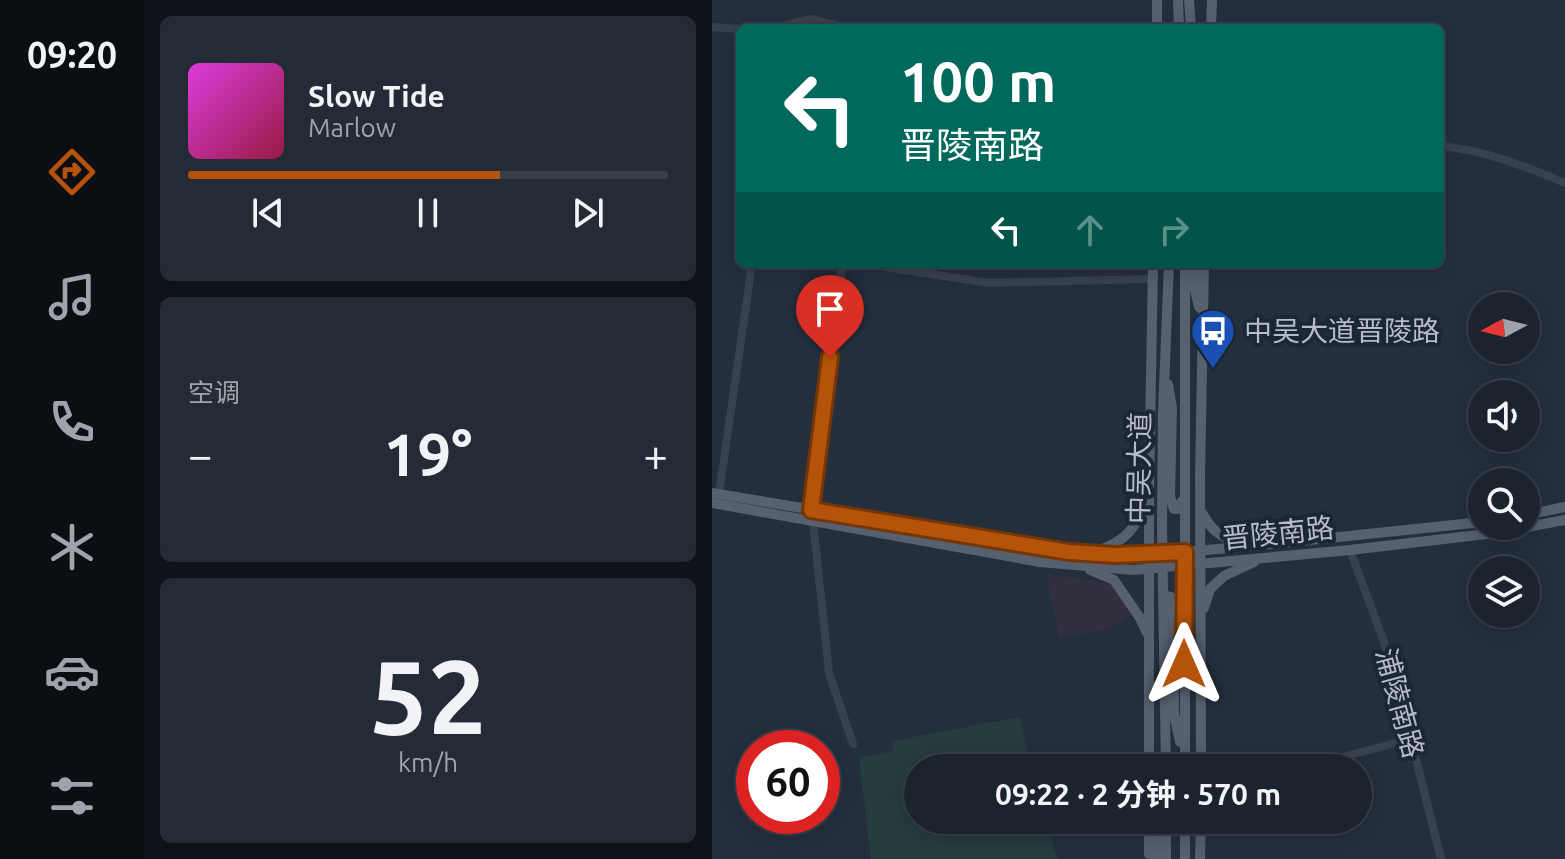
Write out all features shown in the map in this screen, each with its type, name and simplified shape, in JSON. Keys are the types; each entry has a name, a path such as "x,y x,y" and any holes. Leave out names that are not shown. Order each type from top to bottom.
{"main road":[{"path":"1157,0 1157,24"},
{"path":"1176,0 1176,24"},
{"path":"1211,24 1212,0"},
{"path":"1192,24 1193,2"},
{"path":"1149,754 1153,268"},
{"name":"中吴大道","path":"1166,754 1162,554 1169,268"},
{"name":"中吴大道","path":"1185,268 1185,754"},
{"path":"1194,268 1195,290 1203,325"},
{"path":"1201,754 1200,451 1204,268"},
{"path":"1152,361 1163,412"},
{"path":"1165,363 1172,408 1170,497 1174,509 1178,509 1185,494"},
{"path":"1185,519 1200,451"},
{"path":"1089,553 1109,547 1127,535 1137,523 1149,490"},
{"name":"晋陵南路","path":"714,497 1040,562 1149,570 1495,533 1565,520"},
{"path":"1540,512 1565,507"},
{"path":"1200,510 1211,530 1230,541 1263,545"},
{"name":"晋陵南路","path":"812,515 1041,548 1115,555 1185,552 1468,523"},
{"path":"1201,617 1210,589 1224,576 1261,559"},
{"path":"1085,567 1114,580 1140,618 1149,638 1154,657 1156,690 1165,712"},
{"path":"1164,603 1167,596 1171,597 1174,713 1182,754"},
{"path":"1184,664 1190,677 1190,719 1199,754"},
{"path":"1149,834 1149,859"},
{"path":"1156,859 1157,834"},
{"path":"1166,834 1166,859"},
{"path":"1186,834 1188,859"},
{"path":"1188,859 1197,834"},
{"path":"1200,859 1201,834"}],"street":[{"path":"791,24 811,19 831,24"},
{"path":"712,27 736,29"},
{"path":"1444,147 1477,152 1565,183"},
{"path":"714,497 751,268"},
{"path":"842,268 812,515 829,673 853,744"},
{"path":"892,268 989,283 1153,279"},
{"name":"浦陵南路","path":"1350,550 1384,642 1441,859"},
{"path":"1353,754 1411,739"}],"shaded area":[{"path":"1046,574 1121,585 1132,614 1108,629 1059,638"}],"green space":[{"path":"1020,717 1028,754 904,754 904,834 1050,834 1057,859 871,859 859,757 893,751 892,741"}],"place":[{"name":"中吴大道晋陵路","path":"1213,370"}],"route":[{"path":"830,357 811,510 1069,552 1149,555 1185,552 1184,664"}]}
